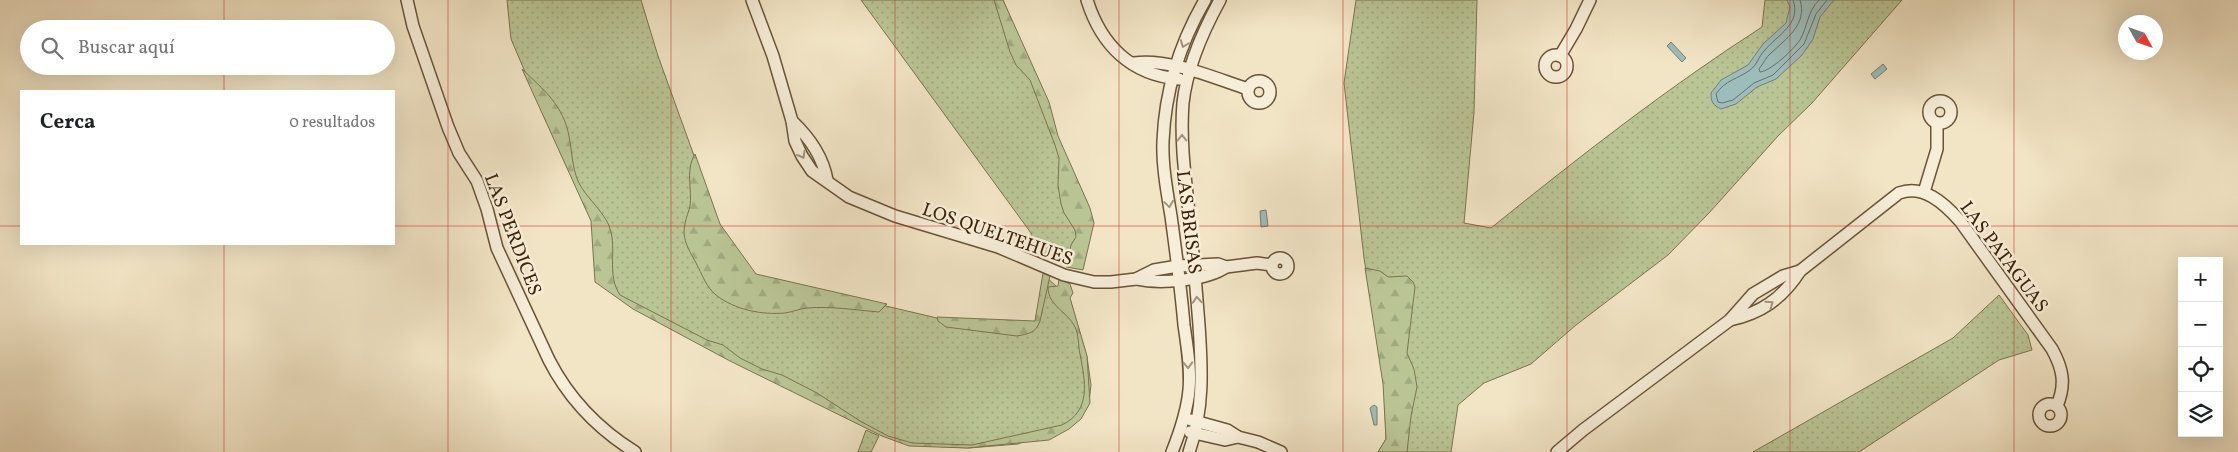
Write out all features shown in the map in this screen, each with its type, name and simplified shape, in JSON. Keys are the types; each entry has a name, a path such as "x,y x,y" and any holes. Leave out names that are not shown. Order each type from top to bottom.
{"street":[{"name":"LAS PERDICES","path":"407,0 413,26 448,127 459,152 477,181 488,209 497,248 557,376 578,406 604,430 635,452"},
{"name":"LOS QUELTEHUES","path":"752,0 773,56 792,121 795,141 802,156 812,171 849,197 877,210 998,247 1064,275 1101,282 1136,279 1153,282 1195,277 1218,272 1226,267 1257,263 1272,265"},
{"path":"1087,0 1099,30 1107,42 1120,55 1146,72 1172,79 1189,75"},
{"name":"LAS BRISAS","path":"1172,452 1182,425 1189,388 1188,353 1180,279 1167,192 1163,142 1167,105 1175,67 1186,37 1205,0"},
{"name":"LAS BRISAS","path":"1188,452 1196,433 1202,385 1194,265 1182,151 1183,102 1189,75 1207,24 1220,0"},
{"path":"1560,56 1590,0"},
{"path":"1134,63 1146,61 1175,67 1189,75 1248,89"},
{"path":"1730,320 1747,316 1770,304 1790,286 1800,271 1899,193 1910,190 1924,192 1937,149 1937,123"},
{"name":"LAS PATAGUAS","path":"1924,192 1944,205 1960,221 2052,348 2063,372 2062,392 2056,406"},
{"name":"LOS QUELTEHUES","path":"1136,279 1154,270 1178,266 1218,264 1226,267"},
{"path":"1559,451 1582,430 1730,320 1740,306 1760,289 1783,276 1800,271"},
{"path":"1182,425 1198,421 1228,430 1238,437 1258,442 1281,452"},
{"path":"1182,425 1196,433 1225,440 1238,437"}],"green space":[{"path":"507,0 641,0 658,56 718,222 754,275 937,318 1035,322 1044,275 1070,299 1087,357 1091,385 1089,402 1080,419 1018,444 969,448 910,445 882,435 823,403 728,359 596,282 592,222 511,39"},
{"path":"861,0 1003,0 1051,114 1083,268 1062,262 1034,247 1031,233"},
{"path":"994,0 1003,0 1049,102 1058,136 1090,208 1094,223 1083,270 1066,267 1071,245 1076,237 1075,230 1064,213 1061,204 1058,185 1059,158 1030,80 1016,65 1010,52"},
{"path":"1356,0 1477,0 1474,112 1464,223 1491,228 1624,124 1692,74 1762,27 1765,0 1902,0 1812,103 1778,136 1709,213 1668,255 1576,325 1531,364 1484,383 1458,405 1451,452 1378,452 1386,439 1384,383 1364,258 1344,83"},
{"path":"522,69 538,84 562,115 569,136 573,165 578,181 609,225 612,240 614,280 620,295 707,340 723,345 740,358 762,369 782,375 817,393 860,421 888,436 912,443 972,445 1062,425 1072,419 1078,411 1084,394 1084,374 1077,333 1072,321 1054,304 1049,294 1048,287 1058,286 1059,279 1070,284 1073,293 1070,298 1087,356 1090,403 1081,419 1069,429 1049,440 967,448 909,446 882,436 730,361 633,309 595,282 591,221"},
{"path":"695,154 720,224 756,274 887,304 879,312 834,308 804,308 785,313 767,313 740,308 716,295 704,280 686,243 684,232 691,197 690,168"},
{"path":"1365,268 1380,271 1388,277 1407,276 1415,287 1407,353 1414,369 1417,387 1411,416 1407,452 1378,452 1386,439 1383,384"},
{"path":"1043,273 1050,276 1040,321 1031,332 1017,336 946,327 938,321 937,317 1035,321"},
{"path":"1999,295 2028,335 2032,350 1999,360 1859,452 1753,452 1953,338"},
{"path":"866,430 879,436 871,452 858,452"}],"water":[{"path":"1787,0 1834,0 1820,17 1813,39 1802,55 1776,79 1757,87 1736,104 1721,109 1718,108 1711,99 1711,93 1721,80 1748,65 1763,44 1786,23 1790,7"},
{"path":"1671,42 1686,58 1682,62 1667,46"},
{"path":"1883,64 1887,69 1875,79 1871,74"},
{"path":"1266,210 1268,226 1261,227 1260,211"},
{"path":"1374,405 1377,407 1377,425 1374,425 1370,408"}]}
